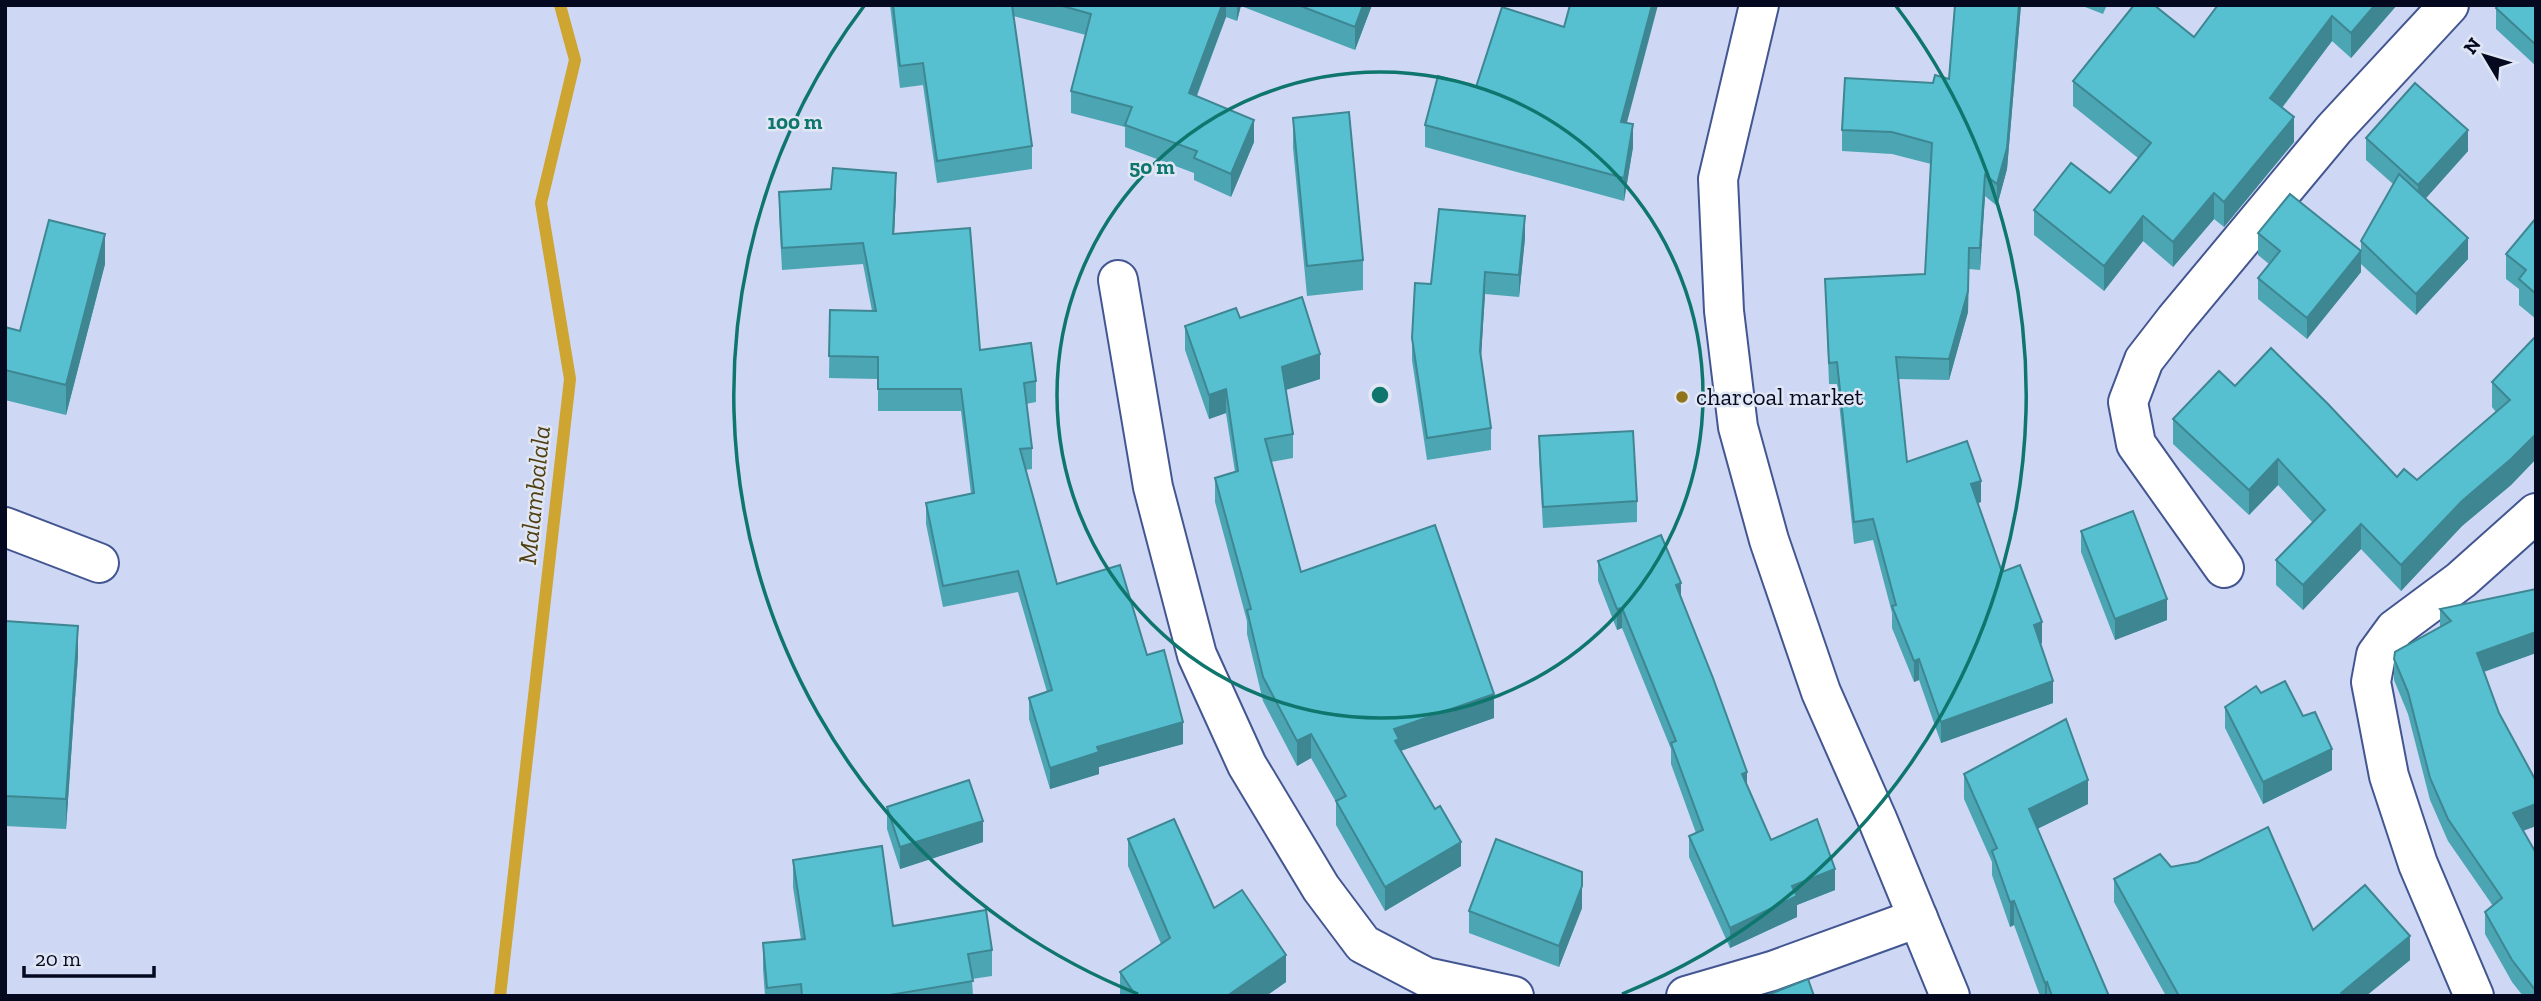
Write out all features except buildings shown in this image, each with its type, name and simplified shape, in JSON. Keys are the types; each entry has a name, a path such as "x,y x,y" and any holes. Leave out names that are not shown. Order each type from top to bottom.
{"street":[{"path":"1759,5 1718,179 1724,311 1738,427 1769,540 1821,692 1950,996"},
{"path":"2224,568 2136,444 2128,402 2144,360 2334,129 2449,5"},
{"path":"1118,281 1153,487 1197,655 1247,765 1321,888 1363,944 1426,977 1514,996"},
{"path":"2474,996 2418,864 2389,776 2371,682 2375,655 2395,629 2461,580 2536,513"},
{"path":"5,527 99,563"},
{"path":"1686,996 1772,971 1918,918"}],"waterway":[{"name":"Malambalala","path":"500,996 570,379 541,203 575,60 560,5"}],"place":[{"name":"charcoal market","path":"1682,397"}]}
